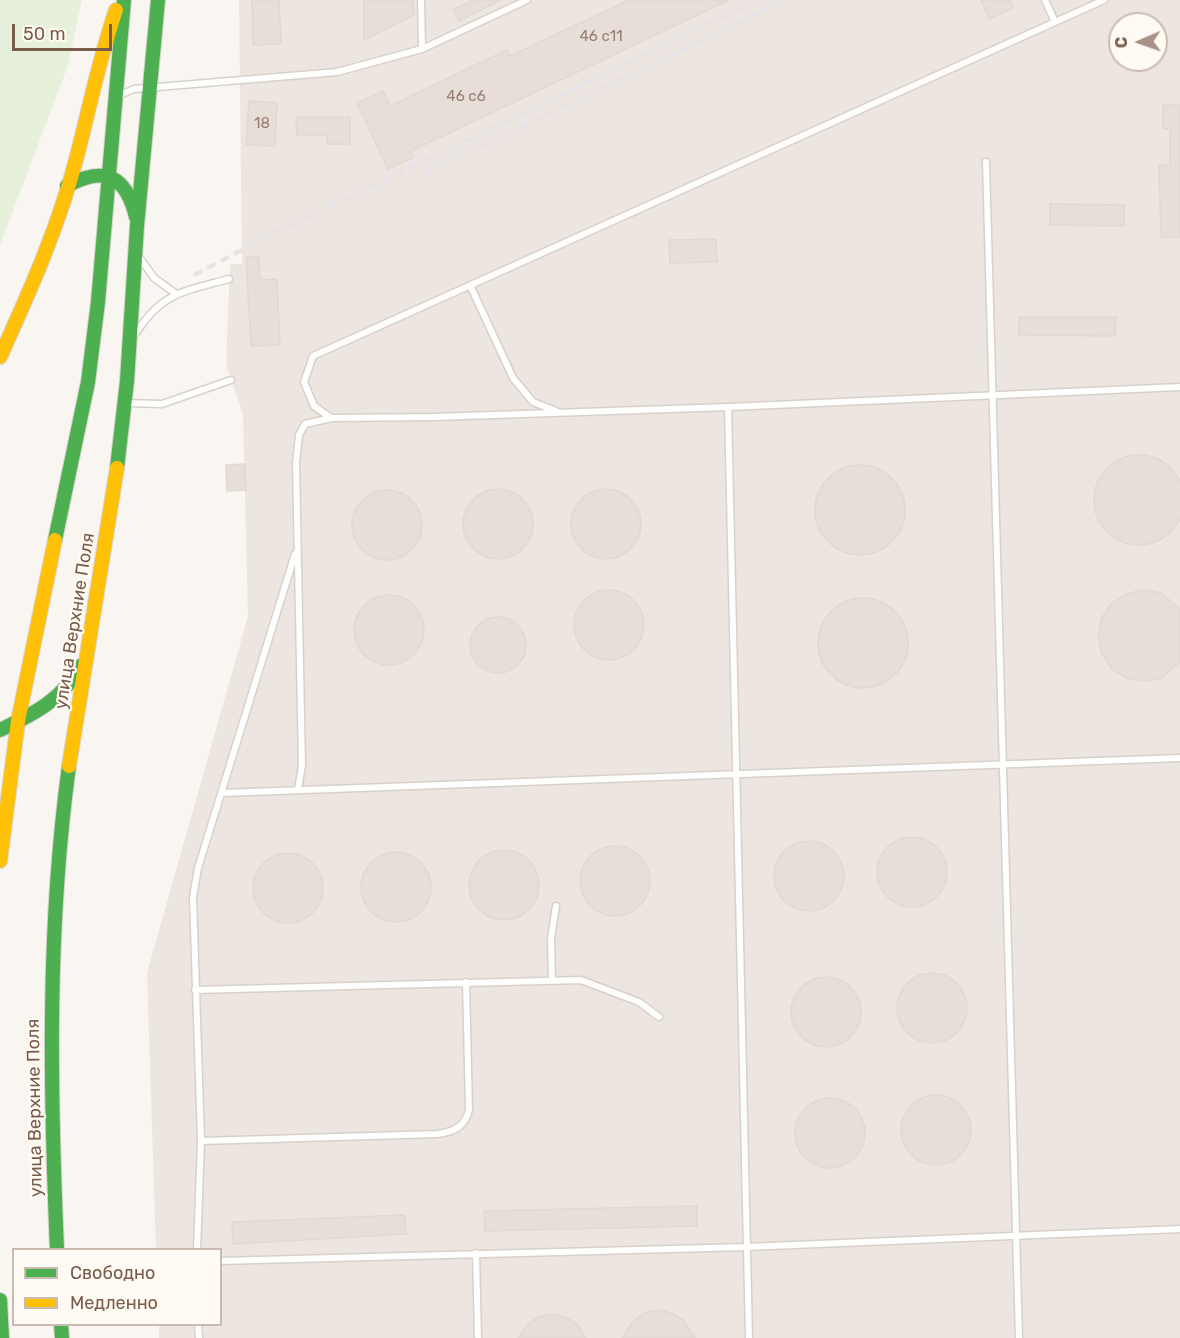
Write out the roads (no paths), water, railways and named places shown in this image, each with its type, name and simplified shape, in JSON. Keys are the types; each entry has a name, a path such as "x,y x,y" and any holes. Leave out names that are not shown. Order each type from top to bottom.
{"main road":[{"name":"улица Верхние Поля","path":"0,861 18,721 88,382 109,176 122,0"},
{"path":"0,357 45,259 80,147 98,63 122,0"},
{"name":"улица Верхние Поля","path":"57,1248 50,1105 51,981 64,807 85,651 100,580 125,403 158,0"},
{"path":"67,186 90,175 109,176 119,180 127,190 138,226"},
{"path":"0,730 65,691 75,680 85,651"},
{"path":"0,1300 2,1338"}],"lane":[{"path":"421,0 422,49"},
{"path":"116,97 134,89 337,72 422,49 527,0"},
{"path":"1045,0 1055,22"},
{"path":"332,418 314,406 304,382 313,356 1104,0"},
{"path":"986,162 1019,1338"},
{"path":"136,247 154,278 175,293"},
{"path":"131,341 149,313 175,293 229,279"},
{"path":"470,285 513,378 533,402 560,412"},
{"path":"125,403 162,404 231,380"},
{"path":"298,790 302,765 296,463 299,435 305,424 332,418 434,417 728,407 1180,387"},
{"path":"728,407 749,1338"},
{"path":"197,1248 201,1141 193,897 198,868 296,550"},
{"path":"222,793 737,776 1180,758"},
{"path":"552,980 551,939 556,906"},
{"path":"195,990 581,980 639,1002 659,1017"},
{"path":"201,1141 437,1134 456,1129 466,1121 469,1110 466,982"},
{"path":"222,1261 746,1247 1180,1229"},
{"path":"476,1253 478,1338"}],"railway":[{"path":"194,275 280,230 758,0"},
{"path":"425,173 786,0"}]}
